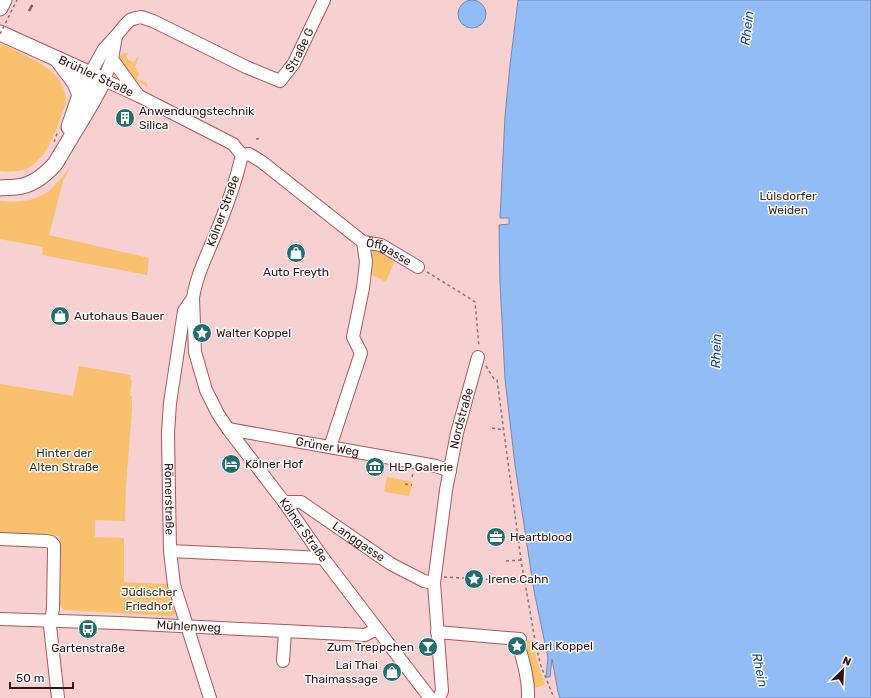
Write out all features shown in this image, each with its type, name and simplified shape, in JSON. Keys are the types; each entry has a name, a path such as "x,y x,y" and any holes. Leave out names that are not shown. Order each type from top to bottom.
{"main road":[{"path":"0,8 4,0"},
{"name":"Brühler Straße","path":"0,33 97,77"},
{"path":"56,58 75,83 80,95"},
{"path":"0,188 26,185 35,181 50,170 55,164 56,150 80,95 97,77"},
{"path":"56,150 91,104 97,77"}],"street":[{"name":"Straße G","path":"116,36 130,20 141,17 153,21 246,67 280,80 294,63 324,0"},
{"path":"97,77 112,59 116,36"},
{"path":"97,77 104,49 116,36"},
{"path":"112,59 139,96"},
{"name":"Brühler Straße","path":"97,77 139,96 233,144 242,155"},
{"name":"Öffgasse","path":"242,155 249,154 262,162 363,242 381,245 418,267"},
{"name":"Kölner Straße","path":"242,155 230,198 199,274 193,298 195,352 206,390 218,414 228,429 284,502 323,558 430,698"},
{"path":"330,447 361,353 353,337 363,288 366,262 363,242"},
{"name":"Römerstraße","path":"193,298 184,311 170,403 168,433 170,551 174,585 210,698"},
{"path":"176,358 195,352"},
{"name":"Nordstraße","path":"439,698 442,690 437,632 435,579 457,432 482,361"},
{"name":"Grüner Weg","path":"228,429 436,466 450,471"},
{"name":"Langgasse","path":"284,502 301,502 391,564 424,581 435,579"},
{"path":"0,539 46,541 51,542 54,545 53,609 50,626 58,698"},
{"path":"170,551 323,558"},
{"name":"Mühlenweg","path":"0,619 51,620 365,635 377,629"},
{"path":"283,662 285,631"},
{"path":"437,632 518,639 525,669 528,698"}],"path":[{"path":"0,33 17,0"},
{"path":"56,150 60,126"},
{"path":"256,139 261,138"},
{"name":"Öffgasse","path":"418,267 475,302 479,347 482,361"},
{"path":"482,361 494,379 497,380 524,581 537,652 554,698"},
{"path":"492,428 504,430"},
{"path":"405,484 412,485"},
{"path":"506,561 521,560"},
{"path":"435,579 524,581"}],"green space":[{"path":"1,44 34,60 56,75 60,81 66,99 56,130 46,151 30,167 23,170 8,172 0,171"},
{"path":"124,53 128,53 126,59 134,62 138,57 135,67 137,69 136,71 139,73 137,79 147,83 147,87 132,77 119,64 120,57"},
{"path":"71,165 63,181 49,235 149,258 147,275 42,255 43,247 0,239 0,201 13,202 34,199 46,193 54,186"},
{"path":"375,248 395,260 386,282 370,274 370,252"},
{"name":"Hinter der Alten Straße","path":"79,366 131,375 130,379 132,380 130,396 132,396 132,409 125,521 95,520 95,537 124,538 124,582 167,584 175,613 172,616 64,610 59,602 60,536 0,534 0,384 73,396"},
{"path":"387,477 413,482 409,496 384,492"},
{"path":"533,640 537,661 545,685 531,689 519,641"}],"water":[{"path":"472,0 482,4 486,14 482,24 472,28 462,24 458,14 462,4"},
{"name":"Rhein","path":"518,0 871,0 871,698 560,698 552,659 550,677 546,677 548,658 534,591 515,465 505,379 500,283 499,225 509,224 509,218 500,218 505,116"}],"railway":[{"path":"29,11 35,0"}],"place":[{"name":"Anwendungstechnik Silica","path":"125,118"},
{"name":"Auto Freyth","path":"296,253"},
{"name":"Autohaus Bauer","path":"60,316"},
{"name":"Walter Koppel","path":"202,333"},
{"name":"Kölner Hof","path":"231,464"},
{"name":"HLP Galerie","path":"375,467"},
{"name":"Heartblood","path":"496,537"},
{"name":"Irene Cahn","path":"474,579"},
{"name":"Gartenstraße","path":"88,629"},
{"name":"Karl Koppel","path":"517,646"},
{"name":"Zum Treppchen","path":"428,647"},
{"name":"Lai Thai Thaimassage","path":"392,672"}],"park label":[{"name":"Lülsdorfer Weiden","path":"788,203"},
{"name":"Jüdischer Friedhof","path":"149,599"}]}
